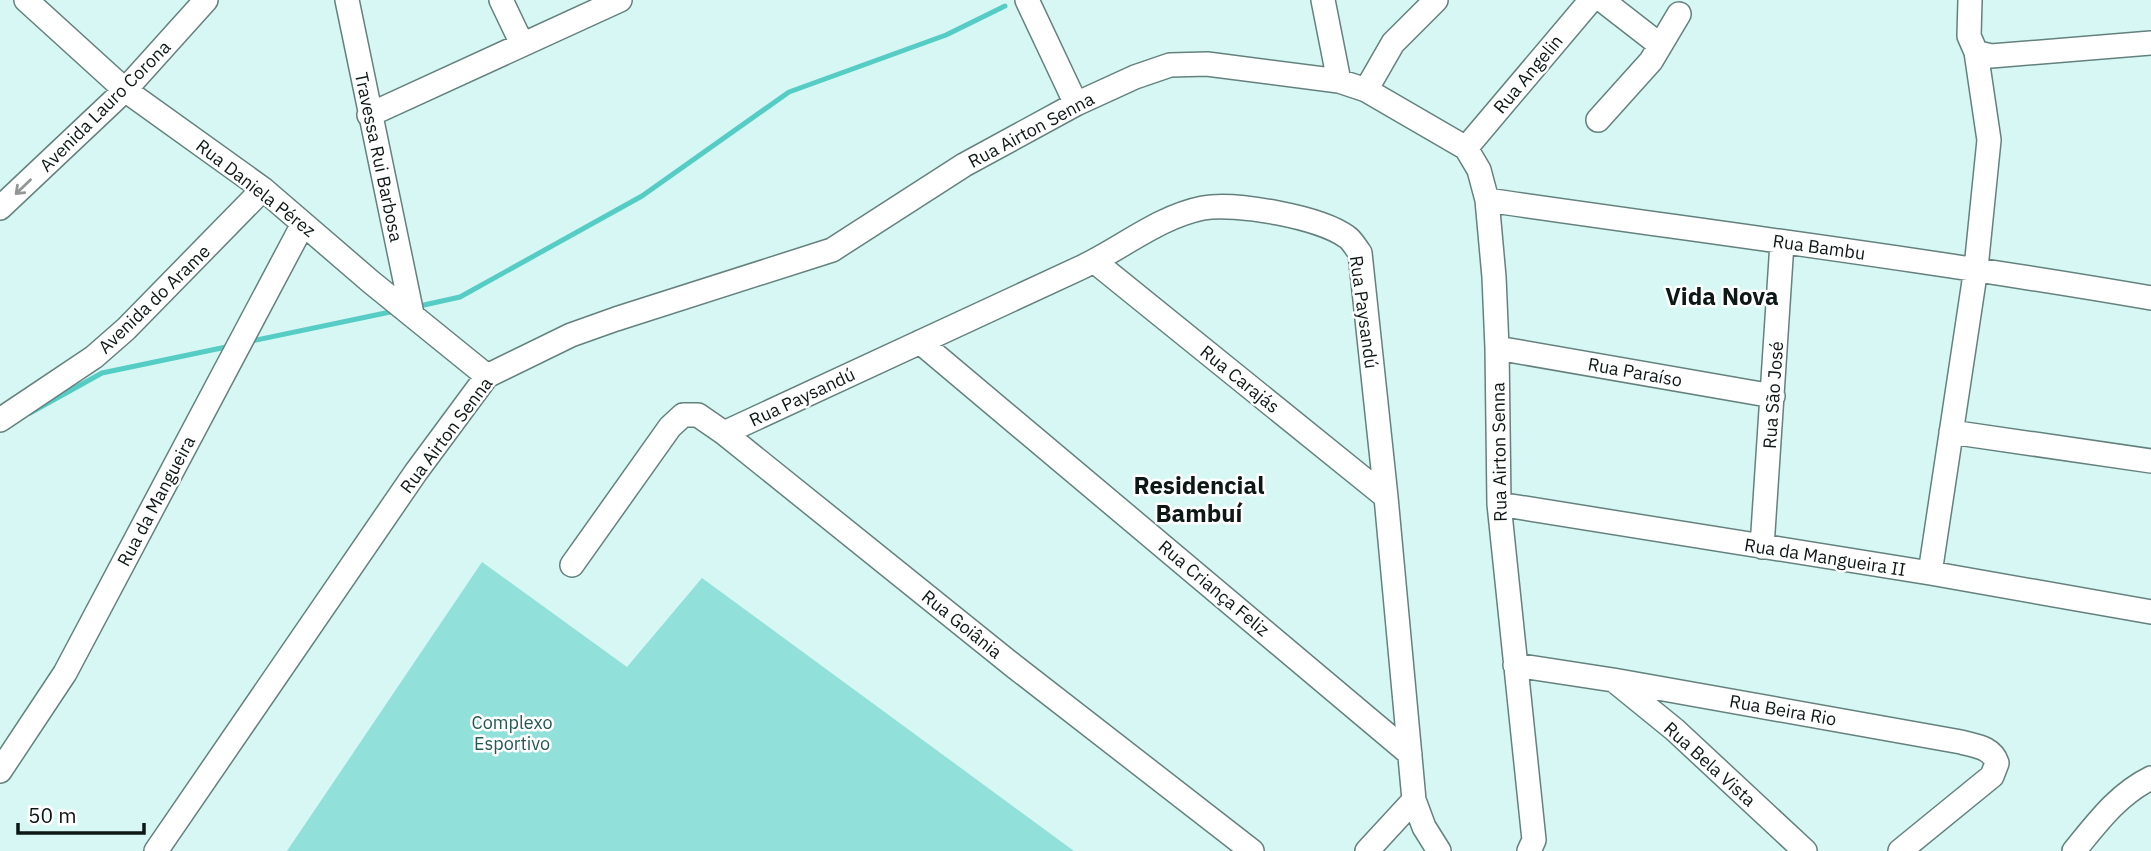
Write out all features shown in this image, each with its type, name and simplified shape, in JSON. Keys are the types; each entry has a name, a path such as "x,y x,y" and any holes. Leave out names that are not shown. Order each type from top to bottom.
{"street":[{"name":"Rua Daniela Pérez","path":"26,0 125,90 262,189 486,376"},
{"name":"Avenida Lauro Corona","path":"0,208 125,90 206,0"},
{"name":"Travessa Rui Barbosa","path":"347,0 407,308"},
{"path":"501,0 522,44"},
{"path":"369,115 620,0"},
{"path":"1027,0 1076,104"},
{"path":"1323,0 1339,81"},
{"path":"1366,90 1414,8 1436,0"},
{"name":"Rua Angelin","path":"1466,148 1591,0"},
{"path":"1602,0 1660,46"},
{"path":"1930,573 1976,268 1989,139 1976,52 1969,36 1970,0"},
{"path":"1598,120 1651,61 1679,14"},
{"path":"1976,52 1991,56 2151,43"},
{"name":"Rua Airton Senna","path":"156,851 416,472 486,376 571,335 616,318 832,250 964,165 1076,104 1135,77 1170,65 1207,64 1339,81 1366,90 1466,148 1479,170 1487,200 1494,277 1499,504 1536,848"},
{"name":"Avenida do Arame","path":"0,420 94,357 127,330 262,189"},
{"name":"Rua Bambu","path":"1487,200 1976,268 2151,298"},
{"name":"Rua Paysandú","path":"724,432 1094,261 1176,215 1206,207 1231,206 1286,215 1327,226 1349,238 1360,253 1414,800 1424,827 1438,851"},
{"name":"Rua da Mangueira","path":"0,771 65,673 303,224"},
{"name":"Rua São José","path":"1762,547 1782,243"},
{"name":"Rua Carajás","path":"1094,261 1386,497"},
{"name":"Rua Criança Feliz","path":"920,342 1410,754"},
{"name":"Rua Paraíso","path":"1497,348 1773,396"},
{"name":"Rua Goiânia","path":"572,565 670,427 683,415 698,415 724,432 1015,667 1252,851"},
{"path":"1951,432 2151,461"},
{"name":"Rua da Mangueira II","path":"1499,504 1930,573 2151,612"},
{"name":"Rua Beira Rio","path":"1515,665 1961,742 1986,749 1995,755 1996,770 1900,851"},
{"name":"Rua Bela Vista","path":"1614,680 1675,730 1805,851"},
{"path":"2074,851 2108,809 2138,784 2151,778"},
{"path":"1367,851 1414,800"}],"green space":[{"name":"Complexo Esportivo","path":"482,562 627,667 702,578 1074,851 287,851"}],"waterway":[{"path":"415,307 460,297 642,196 789,92 946,35 1005,6"},
{"path":"247,342 395,311"},
{"path":"30,413 102,373 231,346"}],"district":[{"name":"Vida Nova","path":"1722,296"},
{"name":"Residencial Bambuí","path":"1199,499"}]}
